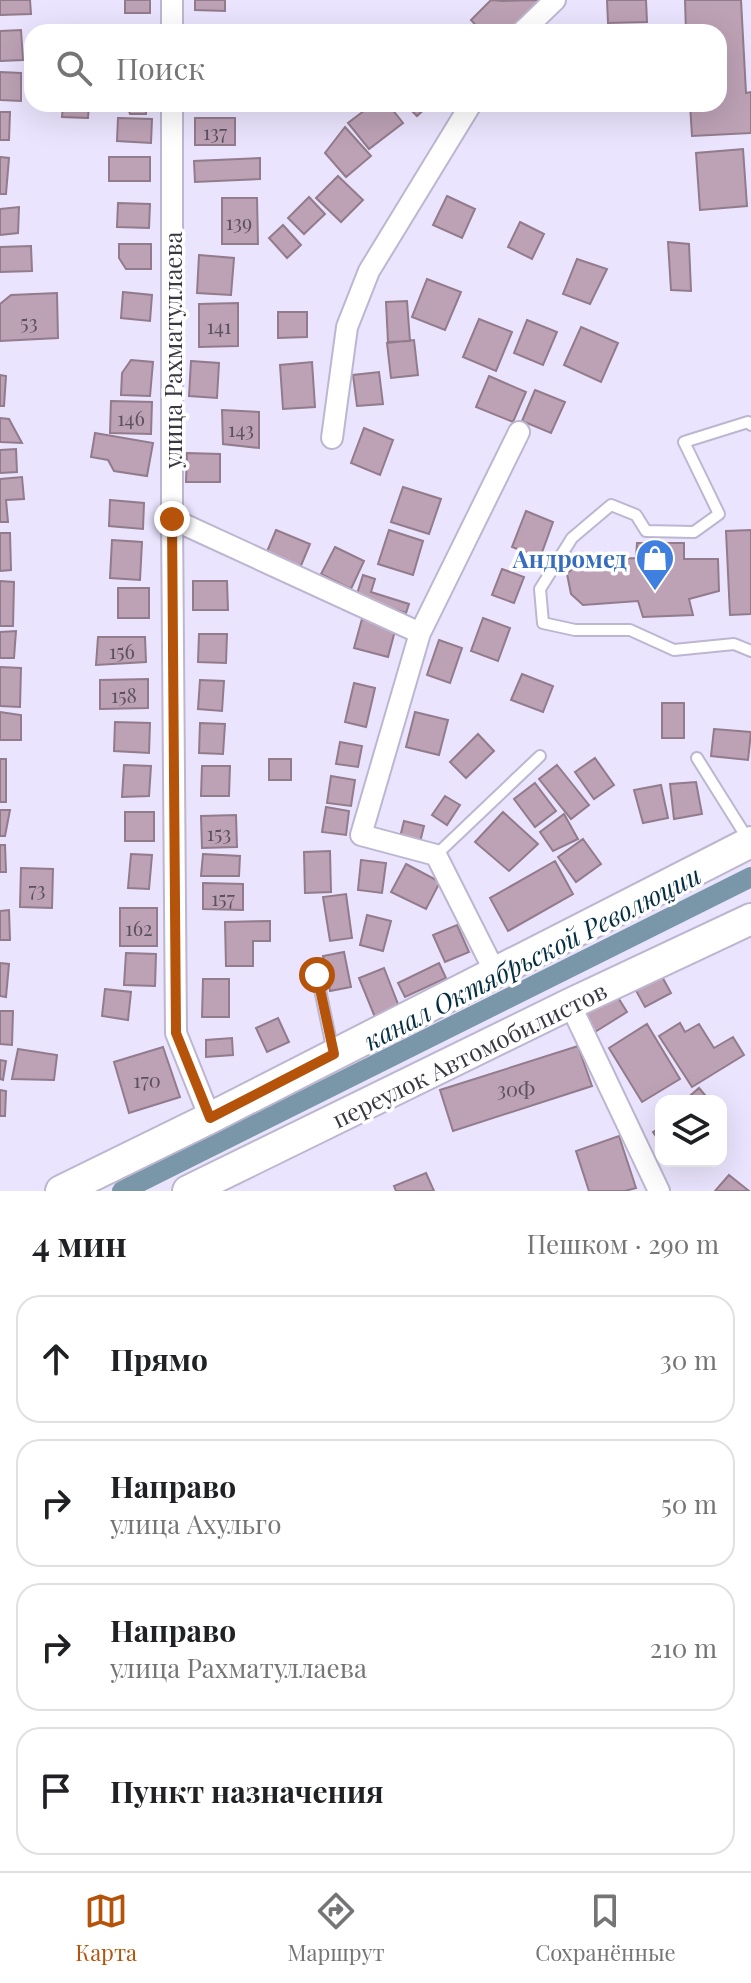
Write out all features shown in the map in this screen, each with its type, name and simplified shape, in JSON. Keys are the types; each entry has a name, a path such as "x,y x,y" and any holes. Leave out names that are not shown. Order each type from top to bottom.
{"main road":[{"path":"61,1191 750,842"},
{"name":"переулок Автомобилистов","path":"188,1191 751,919"}],"street":[{"path":"172,0 172,24"},
{"path":"530,24 555,0"},
{"name":"улица Рахматуллаева","path":"172,112 176,1033 210,1118"},
{"path":"332,438 347,327 369,271 466,112"},
{"path":"495,972 436,855 361,835 420,633 519,432"},
{"path":"172,519 420,633"},
{"path":"570,1004 659,1191"}],"lane":[{"path":"751,425 748,422 684,442 719,514 694,532 646,531 636,515 611,505 572,538 540,589 543,623 575,630 630,630 674,650 734,644 751,651"},
{"path":"436,855 540,756"},
{"path":"697,758 750,842"},
{"path":"317,975 334,1054"}],"building":[{"path":"0,0 30,0 31,14 0,15"},
{"path":"125,0 150,0 150,13 125,13"},
{"path":"195,0 225,0 225,11 195,10"},
{"path":"491,0 541,0 520,24 475,24 471,20"},
{"path":"607,0 646,0 647,22 608,23"},
{"path":"685,0 741,0 746,93 751,92 751,133 692,136 690,112 727,112 727,24 686,24"},
{"path":"21,30 23,60 0,61 0,31"},
{"path":"0,72 21,73 21,101 0,100"},
{"path":"0,112 10,112 9,140 0,140"},
{"path":"62,112 88,112 88,118 62,117"},
{"path":"362,112 394,112 403,123 369,149 348,123"},
{"path":"118,118 152,119 151,143 117,141"},
{"path":"195,118 235,118 235,145 195,145"},
{"path":"345,127 371,156 346,177 325,153"},
{"path":"743,149 747,206 700,210 696,153"},
{"path":"0,157 9,158 6,194 0,194"},
{"path":"109,157 150,157 150,181 109,181"},
{"path":"260,158 260,179 195,182 194,161"},
{"path":"338,176 363,200 341,222 316,198"},
{"path":"447,196 475,209 462,238 433,225"},
{"path":"309,197 325,214 304,234 288,218"},
{"path":"222,198 257,198 258,244 222,244"},
{"path":"118,203 150,204 149,228 117,227"},
{"path":"19,207 18,233 0,235 0,209"},
{"path":"520,222 544,234 532,259 508,247"},
{"path":"283,225 301,245 287,258 269,238"},
{"path":"668,242 689,244 691,291 671,290"},
{"path":"119,244 151,244 151,269 126,269 119,258"},
{"path":"31,246 32,271 0,272 0,247"},
{"path":"199,255 234,258 231,295 197,293"},
{"path":"577,259 607,269 590,304 563,294"},
{"path":"427,279 461,292 445,330 412,317"},
{"path":"123,292 152,295 150,321 121,318"},
{"path":"57,293 58,338 0,341 0,304 11,295"},
{"path":"407,301 410,341 388,342 386,302"},
{"path":"238,303 238,346 199,347 199,304"},
{"path":"278,312 307,312 307,337 278,338"},
{"path":"479,319 512,332 496,371 463,357"},
{"path":"527,320 557,332 543,365 514,353"},
{"path":"581,327 618,343 601,382 564,365"},
{"path":"414,340 418,375 391,378 387,343"},
{"path":"131,360 153,362 150,396 121,395 122,373"},
{"path":"191,361 219,363 217,398 189,396"},
{"path":"312,362 315,407 283,409 280,365"},
{"path":"379,372 383,404 357,406 353,375"},
{"path":"0,375 6,376 4,406 0,406"},
{"path":"489,376 526,392 513,422 476,407"},
{"path":"535,390 565,402 551,433 522,421"},
{"path":"111,401 152,402 151,434 110,433"},
{"path":"222,410 259,412 259,448 223,444"},
{"path":"0,418 9,419 22,443 0,442"},
{"path":"364,428 393,440 380,475 351,463"},
{"path":"95,433 153,443 147,476 114,471 108,460 91,457"},
{"path":"16,449 17,472 0,473 0,450"},
{"path":"187,453 220,454 220,482 186,482"},
{"path":"22,477 24,499 6,500 8,522 0,522 0,479"},
{"path":"403,487 441,499 429,534 391,522"},
{"path":"110,500 144,503 143,529 109,526"},
{"path":"526,511 553,522 540,558 512,547"},
{"path":"276,530 310,544 300,568 266,554"},
{"path":"389,530 423,541 413,575 378,564"},
{"path":"751,530 751,614 730,615 726,531"},
{"path":"0,533 10,533 11,570 0,571"},
{"path":"112,540 142,542 140,580 110,578"},
{"path":"637,543 684,543 684,559 718,559 719,591 689,599 693,615 643,617 638,601 583,605 571,594 567,574 579,561 636,558"},
{"path":"335,547 364,561 351,589 321,574"},
{"path":"502,569 524,577 514,603 492,595"},
{"path":"363,575 375,579 371,592 409,604 406,613 356,597"},
{"path":"0,581 14,582 13,626 0,626"},
{"path":"193,581 227,581 228,610 193,610"},
{"path":"118,588 149,588 149,618 118,618"},
{"path":"483,618 510,628 498,661 471,651"},
{"path":"362,619 396,627 388,657 354,648"},
{"path":"16,631 14,658 0,658 0,632"},
{"path":"199,634 227,634 226,663 198,662"},
{"path":"98,637 145,637 146,662 96,665"},
{"path":"439,640 462,648 450,683 427,675"},
{"path":"0,667 21,668 20,707 0,706"},
{"path":"522,674 553,686 543,712 511,700"},
{"path":"148,679 148,708 100,709 100,680"},
{"path":"200,680 224,681 222,711 198,709"},
{"path":"354,683 375,688 366,727 345,722"},
{"path":"662,703 684,703 684,738 662,738"},
{"path":"0,712 21,715 21,740 0,740"},
{"path":"415,712 448,720 439,755 406,747"},
{"path":"115,722 150,723 149,753 114,751"},
{"path":"200,723 225,724 223,754 199,753"},
{"path":"714,729 751,732 748,760 711,756"},
{"path":"478,734 494,751 466,778 450,762"},
{"path":"340,742 362,746 358,767 336,764"},
{"path":"595,758 614,785 594,799 575,772"},
{"path":"0,759 6,759 6,802 0,802"},
{"path":"269,759 291,759 291,780 269,780"},
{"path":"124,765 151,766 149,796 122,797"},
{"path":"557,765 589,805 571,819 539,779"},
{"path":"202,766 230,766 229,796 201,796"},
{"path":"331,776 355,780 351,806 327,803"},
{"path":"696,782 702,814 674,819 670,784"},
{"path":"535,783 556,811 535,827 514,799"},
{"path":"661,785 668,818 643,823 634,790"},
{"path":"445,796 460,805 447,825 432,815"},
{"path":"326,807 349,811 346,835 322,832"},
{"path":"0,810 10,810 5,836 0,836"},
{"path":"125,812 154,812 154,841 125,841"},
{"path":"503,812 538,844 509,871 475,842"},
{"path":"564,814 578,839 553,851 540,832"},
{"path":"236,815 237,847 202,848 201,816"},
{"path":"404,821 424,826 420,842 400,837"},
{"path":"583,839 601,864 576,882 558,857"},
{"path":"0,845 5,845 6,872 0,872"},
{"path":"330,851 331,892 305,893 304,852"},
{"path":"131,854 152,855 149,889 128,888"},
{"path":"203,854 240,856 239,876 201,876"},
{"path":"361,860 386,863 382,893 358,890"},
{"path":"555,861 573,894 508,931 490,898"},
{"path":"406,864 440,882 426,909 391,892"},
{"path":"21,868 53,869 52,908 20,907"},
{"path":"203,883 243,884 243,910 203,909"},
{"path":"346,894 352,938 330,941 323,897"},
{"path":"120,908 157,908 157,946 120,946"},
{"path":"9,910 10,940 0,940 0,911"},
{"path":"367,915 391,921 383,951 360,945"},
{"path":"270,921 270,941 253,941 253,966 226,966 225,922"},
{"path":"457,925 469,952 445,962 433,935"},
{"path":"344,952 351,987 330,991 323,956"},
{"path":"126,953 156,954 155,986 124,985"},
{"path":"0,963 9,964 6,997 0,996"},
{"path":"439,963 446,978 405,997 398,983"},
{"path":"384,968 403,1017 379,1027 359,978"},
{"path":"659,971 671,993 645,1007 633,985"},
{"path":"203,979 229,979 229,1017 202,1017"},
{"path":"105,989 131,992 128,1020 102,1016"},
{"path":"614,991 627,1012 595,1032 582,1012"},
{"path":"0,1011 13,1011 12,1045 0,1044"},
{"path":"278,1018 289,1042 267,1052 256,1028"},
{"path":"680,1023 685,1032 699,1024 714,1048 733,1037 744,1055 692,1087 659,1036"},
{"path":"647,1024 680,1079 642,1102 609,1048"},
{"path":"232,1038 233,1055 206,1057 206,1040"},
{"path":"578,1046 592,1086 453,1131 440,1090"},
{"path":"163,1047 180,1097 129,1113 114,1062"},
{"path":"18,1049 57,1055 54,1080 12,1079"},
{"path":"0,1060 6,1061 3,1080 0,1079"},
{"path":"699,1088 705,1095 691,1095"},
{"path":"0,1090 6,1091 5,1116 0,1116"},
{"path":"619,1136 636,1188 589,1191 576,1151"},
{"path":"426,1173 434,1191 396,1191 394,1186"},
{"path":"729,1175 749,1191 715,1191"}],"waterway":[{"name":"канал Октябрьской Революции","path":"122,1191 751,877"}],"place":[{"name":"Андромед","path":"655,592"}],"route":[{"path":"172,519 176,1033 210,1118 334,1054 317,975"}]}
